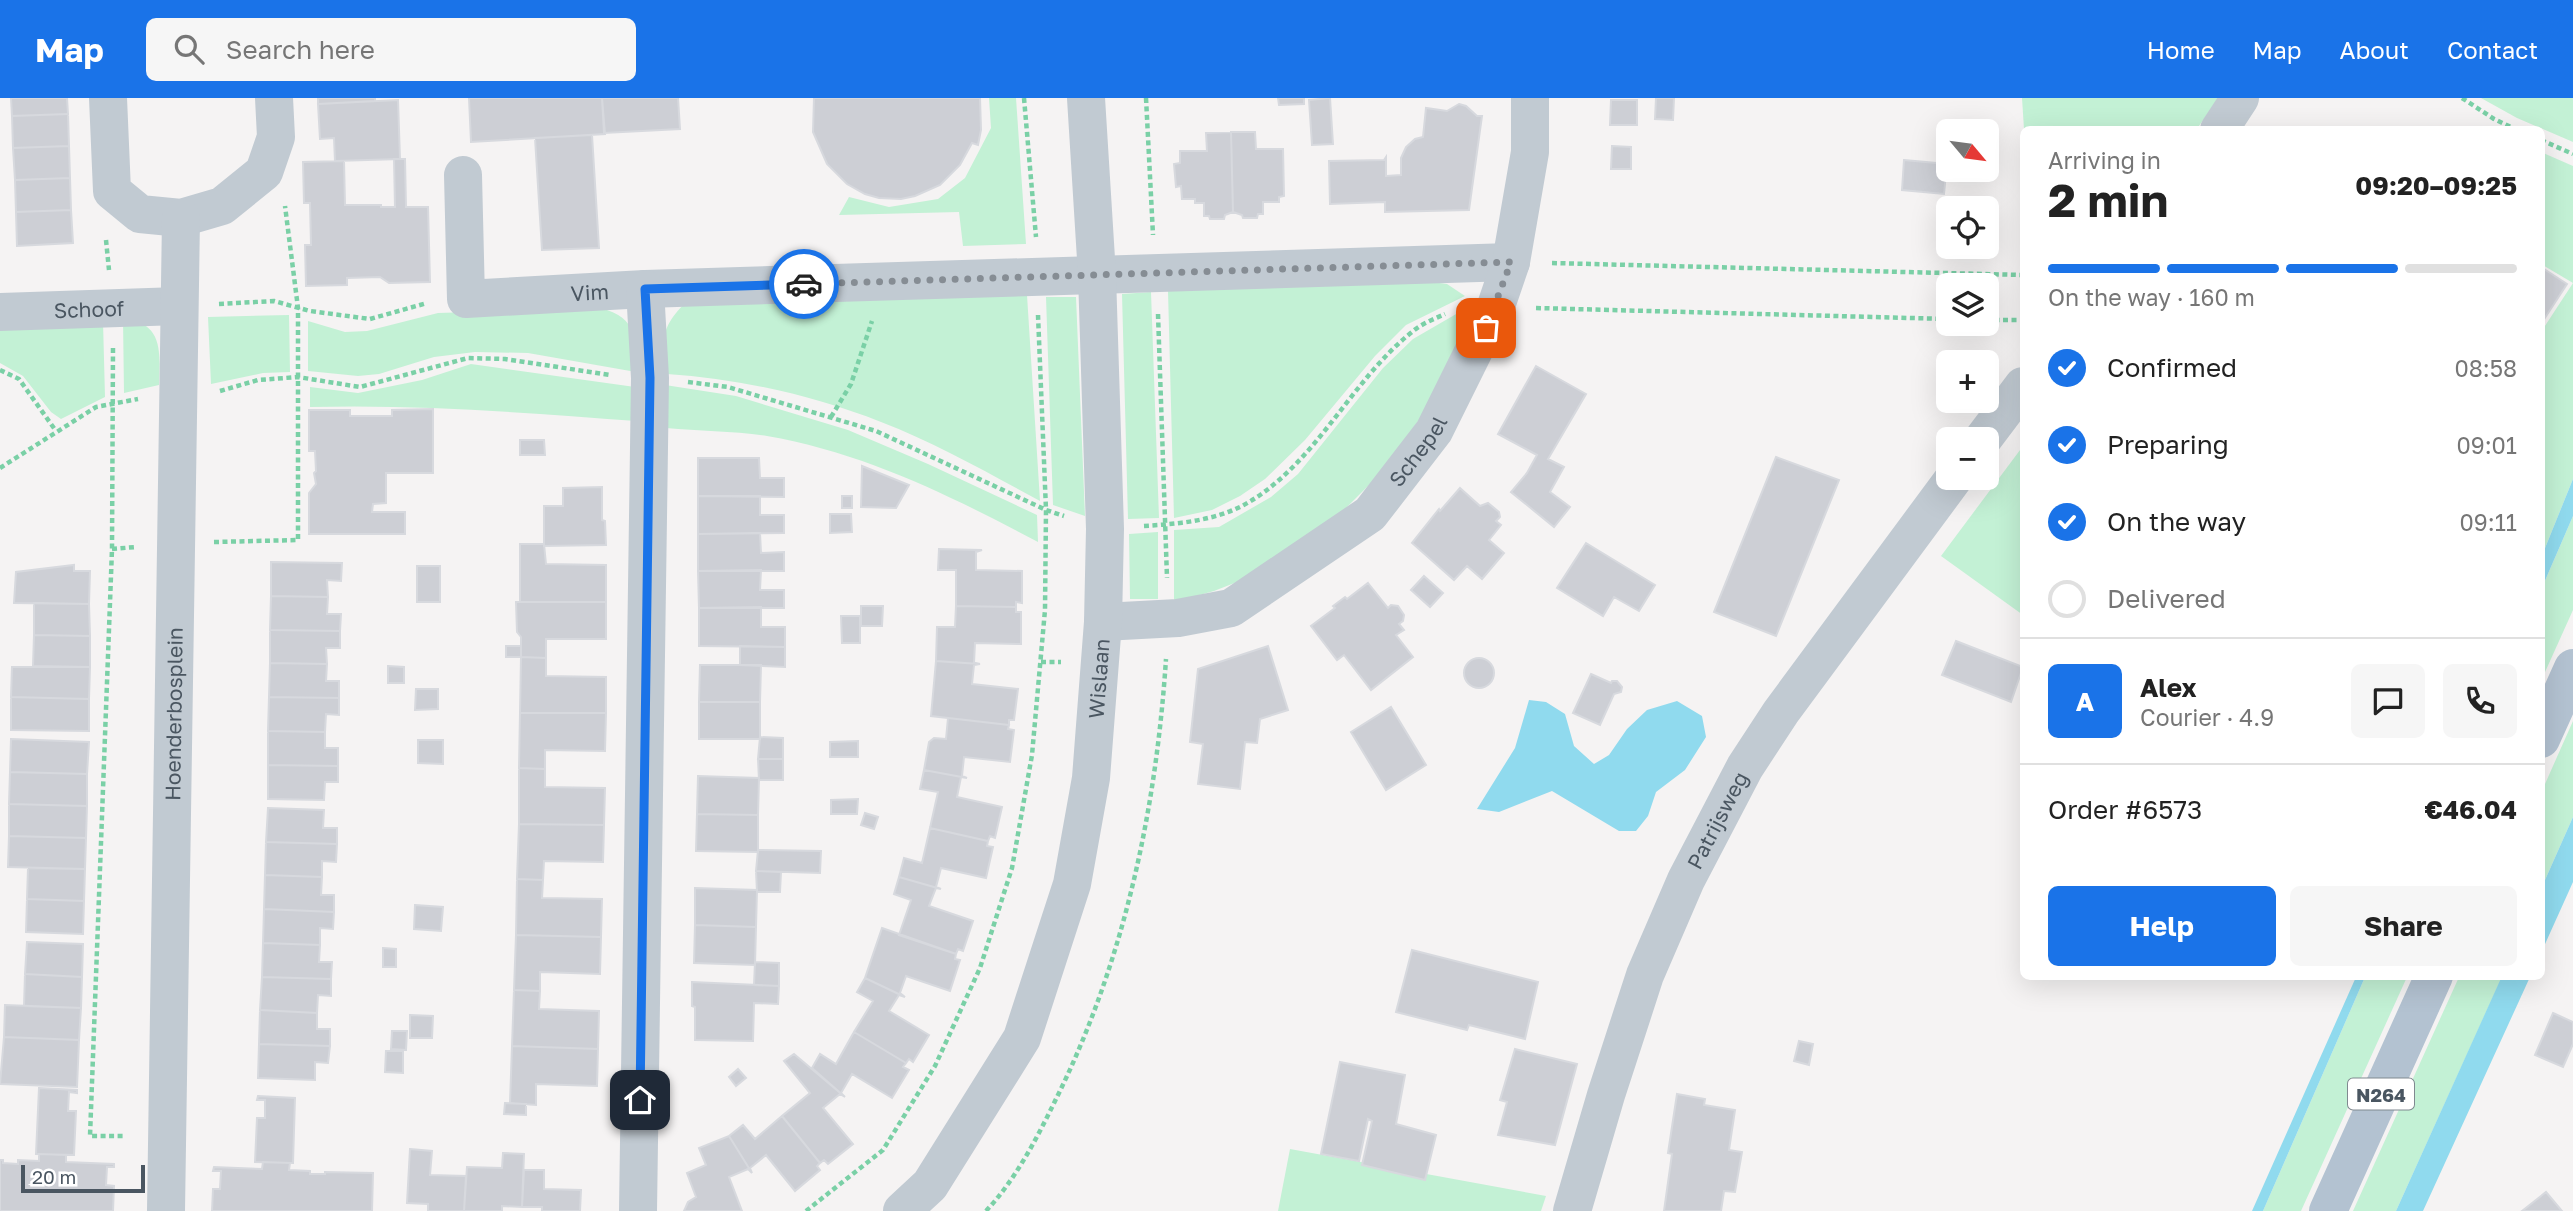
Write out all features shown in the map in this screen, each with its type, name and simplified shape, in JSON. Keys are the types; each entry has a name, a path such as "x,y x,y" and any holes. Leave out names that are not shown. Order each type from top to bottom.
{"main road":[{"path":"2545,730 2573,668"},
{"name":"N264","path":"2328,1211 2432,980"}],"street":[{"path":"108,98 112,191 140,214 181,218 222,206 264,172 276,137 274,98"},
{"name":"Wislaan","path":"902,1211 930,1185 1022,1038 1072,884 1091,778 1103,622 1105,529 1097,275 1086,98"},
{"name":"Schepel","path":"1103,622 1167,619 1231,608 1370,514 1434,431 1496,306 1511,262 1531,152 1530,98"},
{"path":"2222,126 2240,98"},
{"path":"464,175 466,299"},
{"name":"Hoenderbosplein","path":"166,1211 181,218"},
{"name":"Vim","path":"466,299 645,289 1511,262"},
{"path":"638,1211 650,378 645,289"},
{"name":"Schoof","path":"0,312 179,306"},
{"path":"1992,427 2020,390"},
{"name":"Patrijsweg","path":"1572,1211 1645,975 1698,857 1745,767 1781,712 1945,490"}],"path":[{"path":"806,1211 883,1150 936,1066 979,968 1012,868 1032,755 1045,610 1046,510 1037,252 1024,98"},
{"path":"986,1211 1039,1133 1087,1031 1113,961 1138,864 1151,791 1166,662 1167,525 1146,98"},
{"path":"2462,98 2509,126"},
{"path":"2545,142 2573,154"},
{"path":"112,191 106,244 113,310 112,550 90,1136 138,1136"},
{"path":"112,550 176,544 298,540 298,308 285,203"},
{"path":"1511,262 2020,275"},
{"path":"831,417 855,373 870,327 878,282"},
{"path":"179,306 274,301 298,308 370,319 432,302 466,299"},
{"path":"298,377 360,387 426,367 468,358 505,359 623,377 728,387 876,431 1046,510 1105,529 1167,525 1214,517 1242,506 1270,487 1299,461 1385,357 1414,330 1456,308"},
{"path":"1535,308 1936,318"},
{"path":"1999,320 2020,320"},
{"path":"0,370 19,379 56,431"},
{"path":"0,468 96,407 114,404"}],"green space":[{"path":"989,98 1016,98 1026,244 963,246 959,212 839,215 849,197 889,207 938,199 965,178 991,128"},
{"path":"2022,98 2219,98 2199,126 2024,126"},
{"path":"2481,98 2573,98 2573,142 2545,130 2545,126 2536,126"},
{"path":"2545,154 2573,166 2573,283 2545,266"},
{"path":"1432,282 1447,284 1465,296 1406,325 1375,356 1305,440 1265,479 1212,510 1174,518 1168,291"},
{"path":"2573,283 2573,479 2545,548 2545,326"},
{"path":"1151,292 1159,518 1128,519 1122,294"},
{"path":"1027,295 1040,501 942,449 855,412 776,390 667,374 664,337 670,322 683,305"},
{"path":"1046,297 1076,297 1085,516 1053,505"},
{"path":"1470,306 1472,330 1441,390 1377,477 1333,521 1255,575 1214,591 1174,602 1174,530 1219,527 1271,497 1298,474 1383,368 1413,339"},
{"path":"601,308 622,318 632,331 636,372 528,353 475,352 434,357 379,374 358,376 308,371 308,321 345,332 367,331 438,313"},
{"path":"289,315 290,372 263,373 211,384 208,317"},
{"path":"123,319 136,321 153,333 159,351 159,385 124,393"},
{"path":"103,321 105,397 61,419 51,412 23,376 0,363 0,325"},
{"path":"471,364 635,387 636,421 432,408 310,407 310,387 358,393 422,380"},
{"path":"665,385 736,396 848,430 1037,515 1038,542 907,478 838,453 767,436 666,428"},
{"path":"2020,450 2020,613 1941,556 1990,490 1999,490 1999,478"},
{"path":"2573,516 2573,610 2545,672 2545,581"},
{"path":"1158,532 1158,599 1130,599 1129,534"},
{"path":"2573,721 2573,817 2545,880 2545,784"},
{"path":"2364,980 2406,980 2301,1211 2263,1211"},
{"path":"2458,980 2501,980 2396,1211 2353,1211"},
{"path":"1290,1149 1546,1196 1541,1211 1278,1211"}],"water":[{"path":"2573,479 2573,516 2545,581 2545,548"},
{"path":"1529,700 1546,702 1565,714 1574,746 1594,764 1609,755 1627,729 1647,710 1677,701 1702,716 1706,737 1685,770 1656,792 1648,816 1636,831 1619,831 1552,791 1499,812 1477,809 1515,748"},
{"path":"2573,817 2573,882 2545,944 2545,880"},
{"path":"2355,980 2364,980 2263,1211 2252,1211"},
{"path":"2500,980 2529,980 2423,1211 2396,1211"}],"building":[{"path":"11,98 67,98 68,114 12,116"},
{"path":"318,98 375,98 375,101 318,104"},
{"path":"469,98 602,98 605,134 471,142"},
{"path":"602,98 678,98 680,129 604,133"},
{"path":"814,98 980,98 981,130 978,145 972,143 960,165 940,185 915,196 901,199 865,194 847,184 827,164 813,132"},
{"path":"1278,98 1304,98 1304,104 1279,105"},
{"path":"1330,98 1333,144 1312,145 1309,100"},
{"path":"1656,98 1674,98 1673,120 1655,119"},
{"path":"398,100 400,159 335,161 334,138 320,139 318,104"},
{"path":"1611,100 1637,100 1637,125 1610,125"},
{"path":"1459,104 1466,106 1477,116 1482,116 1469,210 1385,212 1385,202 1330,204 1329,161 1384,160 1386,157 1386,176 1401,175 1401,158 1406,147 1415,139 1423,137 1426,108 1447,111"},
{"path":"68,114 69,146 13,148 12,116"},
{"path":"1231,132 1255,132 1256,149 1283,149 1284,196 1279,197 1279,202 1263,202 1263,214 1258,214 1257,218 1243,218 1233,212"},
{"path":"1231,132 1233,212 1225,215 1224,219 1210,219 1209,216 1204,216 1204,203 1195,203 1195,199 1182,199 1181,186 1176,187 1174,164 1180,163 1180,151 1207,151 1206,133"},
{"path":"592,135 599,248 542,250 535,138"},
{"path":"69,146 70,178 15,180 13,148"},
{"path":"1612,146 1631,147 1631,169 1611,169"},
{"path":"394,159 405,159 406,207 428,207 430,282 389,283 380,277 347,278 347,285 306,286 305,245 311,245 310,203 304,203 303,162 344,161 345,205 395,207"},
{"path":"1904,160 1936,163 1936,182 1945,182 1944,194 1902,190"},
{"path":"70,178 71,210 16,212 15,180"},
{"path":"71,210 73,243 17,246 16,212"},
{"path":"2545,270 2567,284 2545,318"},
{"path":"1536,366 1586,394 1548,459 1564,467 1550,492 1570,507 1554,527 1511,492 1527,473 1537,455 1498,434"},
{"path":"433,409 433,473 386,473 386,503 373,504 372,512 405,512 405,534 309,534 309,493 316,484 316,471 315,451 309,451 309,410 350,410 350,416 392,416 392,410"},
{"path":"520,440 544,440 545,455 520,455"},
{"path":"1776,457 1839,480 1776,636 1714,612"},
{"path":"698,458 759,458 760,478 784,478 784,497 698,496"},
{"path":"862,466 909,485 896,508 861,507"},
{"path":"602,487 602,520 605,521 606,545 544,546 544,506 563,506 563,488"},
{"path":"1460,488 1480,506 1488,503 1499,512 1500,517 1496,521 1501,525 1489,540 1504,553 1482,579 1467,566 1454,580 1412,543"},
{"path":"698,496 760,496 760,515 784,515 784,533 698,534"},
{"path":"842,496 852,496 852,508 842,508"},
{"path":"830,514 851,514 852,532 830,533"},
{"path":"760,533 761,553 784,552 784,571 698,571 698,534"},
{"path":"1586,543 1655,585 1639,611 1614,597 1603,616 1557,588"},
{"path":"520,544 544,544 546,564 606,565 606,602 520,602"},
{"path":"939,549 982,550 976,552 976,570 1022,571 1022,603 1016,602 1016,607 956,606 956,570 938,570"},
{"path":"271,562 342,563 341,581 327,580 328,597 271,596"},
{"path":"74,565 74,571 90,571 89,604 14,603 16,572"},
{"path":"417,566 440,566 440,602 417,602"},
{"path":"761,570 760,590 784,590 784,608 699,608 698,571"},
{"path":"1424,576 1443,593 1430,607 1411,590"},
{"path":"1368,583 1388,608 1391,605 1398,606 1404,615 1399,624 1404,630 1396,635 1413,657 1371,690 1344,655 1337,660 1311,626 1335,608 1333,606"},
{"path":"271,596 328,597 327,614 341,614 340,631 270,630"},
{"path":"516,602 606,602 606,639 546,639 546,658 521,657"},
{"path":"34,603 89,604 90,636 34,635"},
{"path":"861,606 883,606 882,626 861,626"},
{"path":"956,606 1016,607 1016,612 1021,612 1021,644 975,643 974,663 980,664 936,661 937,627 955,627"},
{"path":"761,607 761,627 785,627 785,647 699,646 699,608"},
{"path":"841,616 860,616 860,643 842,643"},
{"path":"270,630 340,631 340,648 326,648 327,664 270,663"},
{"path":"34,635 90,636 90,667 33,666"},
{"path":"1956,641 2020,666 2020,676 2011,702 1942,675"},
{"path":"506,646 521,646 521,657 506,657"},
{"path":"740,646 785,647 785,667 740,665"},
{"path":"1268,646 1288,710 1260,719 1257,743 1245,742 1240,789 1198,784 1203,744 1190,742 1198,669"},
{"path":"521,657 546,658 546,676 606,677 606,713 520,713"},
{"path":"1479,658 1485,659 1493,667 1493,679 1485,687 1479,688 1473,687 1465,679 1464,673 1465,667 1473,659"},
{"path":"936,661 980,664 974,665 972,684 1018,689 1014,720 1009,720 1009,725 931,716"},
{"path":"270,663 327,664 326,681 339,681 339,698 269,697"},
{"path":"700,665 761,665 760,702 699,702"},
{"path":"388,666 404,667 404,683 388,683"},
{"path":"12,667 90,667 89,699 11,697"},
{"path":"1591,674 1611,683 1617,681 1622,687 1621,692 1614,694 1600,725 1573,713"},
{"path":"416,689 438,689 438,709 415,710"},
{"path":"11,697 89,699 89,731 11,730"},
{"path":"269,697 339,698 339,715 326,714 325,732 268,731"},
{"path":"699,702 760,702 760,739 699,739"},
{"path":"1391,707 1426,765 1386,790 1351,732"},
{"path":"520,713 606,713 605,751 545,750 545,769 519,768"},
{"path":"948,718 1009,725 1008,729 1014,730 1010,762 964,757 962,776 967,778 924,770 929,742 934,738 946,739"},
{"path":"268,731 325,732 325,748 338,748 338,766 268,765"},
{"path":"760,737 783,738 783,759 758,759"},
{"path":"11,739 89,742 87,774 10,772"},
{"path":"418,740 443,740 443,764 418,763"},
{"path":"858,741 858,757 830,757 830,742"},
{"path":"758,759 783,759 783,780 759,780"},
{"path":"268,765 338,766 338,782 325,782 324,800 268,799"},
{"path":"519,768 545,769 545,787 605,788 604,825 519,824"},
{"path":"924,770 967,778 961,777 957,797 1002,807 995,838 990,836 988,841 930,828 938,792 920,789"},
{"path":"10,772 87,774 87,806 9,804"},
{"path":"698,776 759,778 758,815 697,814"},
{"path":"858,799 857,814 831,814 831,800"},
{"path":"9,804 87,806 86,838 9,836"},
{"path":"268,808 324,810 323,828 337,828 337,844 266,842"},
{"path":"865,813 878,817 874,829 861,825"},
{"path":"697,814 758,815 758,852 696,851"},
{"path":"519,824 604,825 603,862 544,861 543,880 517,879"},
{"path":"930,828 988,841 987,846 993,847 986,878 941,868 936,887 941,889 899,877 904,858 922,863"},
{"path":"9,836 86,838 85,869 8,867"},
{"path":"266,842 337,844 336,862 322,861 322,877 265,875"},
{"path":"758,850 821,851 820,873 756,871"},
{"path":"28,868 85,869 84,901 27,899"},
{"path":"756,871 781,872 780,892 757,892"},
{"path":"265,875 322,877 321,895 334,895 334,912 264,909"},
{"path":"899,877 941,889 936,888 929,906 973,921 963,951 958,949 956,954 899,935 911,900 894,894"},
{"path":"517,879 543,880 542,898 602,899 601,937 516,935"},
{"path":"695,888 757,890 756,927 695,925"},
{"path":"27,899 84,901 83,934 26,932"},
{"path":"415,905 443,907 441,931 414,929"},
{"path":"264,909 334,912 333,929 320,928 320,945 263,943"},
{"path":"695,925 756,927 755,965 694,963"},
{"path":"882,928 956,954 955,959 960,960 950,991 906,976 900,993 905,997 865,978"},
{"path":"516,935 601,937 600,974 540,972 540,991 514,990"},
{"path":"27,942 83,944 82,977 25,974"},
{"path":"263,943 320,945 319,962 332,962 331,979 262,977"},
{"path":"383,948 396,949 396,967 383,967"},
{"path":"1412,950 1538,982 1525,1039 1469,1025 1467,1030 1396,1012"},
{"path":"755,962 779,963 779,986 754,985"},
{"path":"25,974 82,977 81,1008 24,1006"},
{"path":"262,977 331,979 331,996 318,995 317,1013 260,1010"},
{"path":"865,978 905,997 899,995 889,1011 929,1035 913,1062 909,1059 906,1063 854,1032 873,1001 857,992"},
{"path":"692,982 779,986 778,1004 754,1003 753,1041 695,1040"},
{"path":"514,990 540,991 539,1009 599,1011 598,1049 512,1046"},
{"path":"5,1005 81,1008 79,1040 4,1037"},
{"path":"260,1010 317,1013 317,1029 330,1029 330,1046 259,1044"},
{"path":"2553,1013 2573,1022 2573,1044 2563,1067 2535,1055"},
{"path":"410,1015 433,1016 432,1038 410,1038"},
{"path":"392,1031 407,1031 406,1050 391,1049"},
{"path":"854,1032 906,1063 903,1067 909,1070 892,1098 852,1074 841,1093 845,1097 812,1068 820,1054 836,1064"},
{"path":"4,1037 79,1040 77,1087 0,1084"},
{"path":"1799,1041 1813,1044 1809,1065 1794,1061"},
{"path":"259,1044 330,1046 328,1063 315,1062 315,1080 258,1078"},
{"path":"512,1046 598,1049 597,1086 536,1084 536,1105 510,1103"},
{"path":"1515,1049 1577,1064 1555,1145 1498,1135 1507,1102 1500,1100"},
{"path":"386,1051 403,1051 403,1073 385,1072"},
{"path":"794,1054 845,1097 840,1094 823,1108 853,1144 828,1164 824,1160 820,1163 782,1116 810,1093 784,1061"},
{"path":"1340,1062 1405,1075 1396,1124 1436,1135 1425,1180 1362,1165 1372,1121 1368,1119 1359,1161 1321,1154"},
{"path":"738,1069 746,1078 736,1086 729,1077"},
{"path":"39,1088 77,1090 77,1093 69,1092 68,1111 76,1111 74,1155 36,1154"},
{"path":"1677,1094 1705,1099 1704,1105 1735,1110 1729,1150 1742,1152 1735,1192 1724,1191 1721,1211 1664,1211 1672,1154 1668,1153"},
{"path":"258,1096 295,1098 293,1163 255,1162 257,1118 265,1118 265,1100 257,1100"},
{"path":"505,1103 526,1104 526,1115 504,1114"},
{"path":"782,1116 820,1163 817,1166 820,1170 795,1191 766,1155 750,1168 752,1173 729,1136 743,1125 755,1139"},
{"path":"729,1136 752,1173 748,1169 729,1177 742,1211 684,1211 688,1202 696,1197 687,1173 706,1165 699,1148"},
{"path":"410,1149 432,1151 430,1175 466,1176 464,1211 428,1211 428,1204 407,1203"},
{"path":"503,1153 524,1154 522,1207 502,1206 502,1211 464,1211 467,1167 502,1168"},
{"path":"39,1154 66,1155 66,1162 114,1164 114,1167 107,1167 106,1185 114,1186 113,1211 0,1211 0,1160 3,1160 3,1163 18,1164 18,1160 39,1161"},
{"path":"263,1162 290,1163 289,1170 310,1171 310,1174 373,1173 372,1211 212,1211 213,1189 220,1189 221,1171 213,1171 214,1167 262,1169"},
{"path":"524,1170 544,1170 544,1189 581,1190 580,1211 542,1211 542,1207 522,1207"},
{"path":"2546,1192 2562,1211 2522,1211"}],"way so far":[{"path":"804,284 1511,262 1486,328"}],"route":[{"path":"640,1100 650,378 645,289 804,284"}]}
